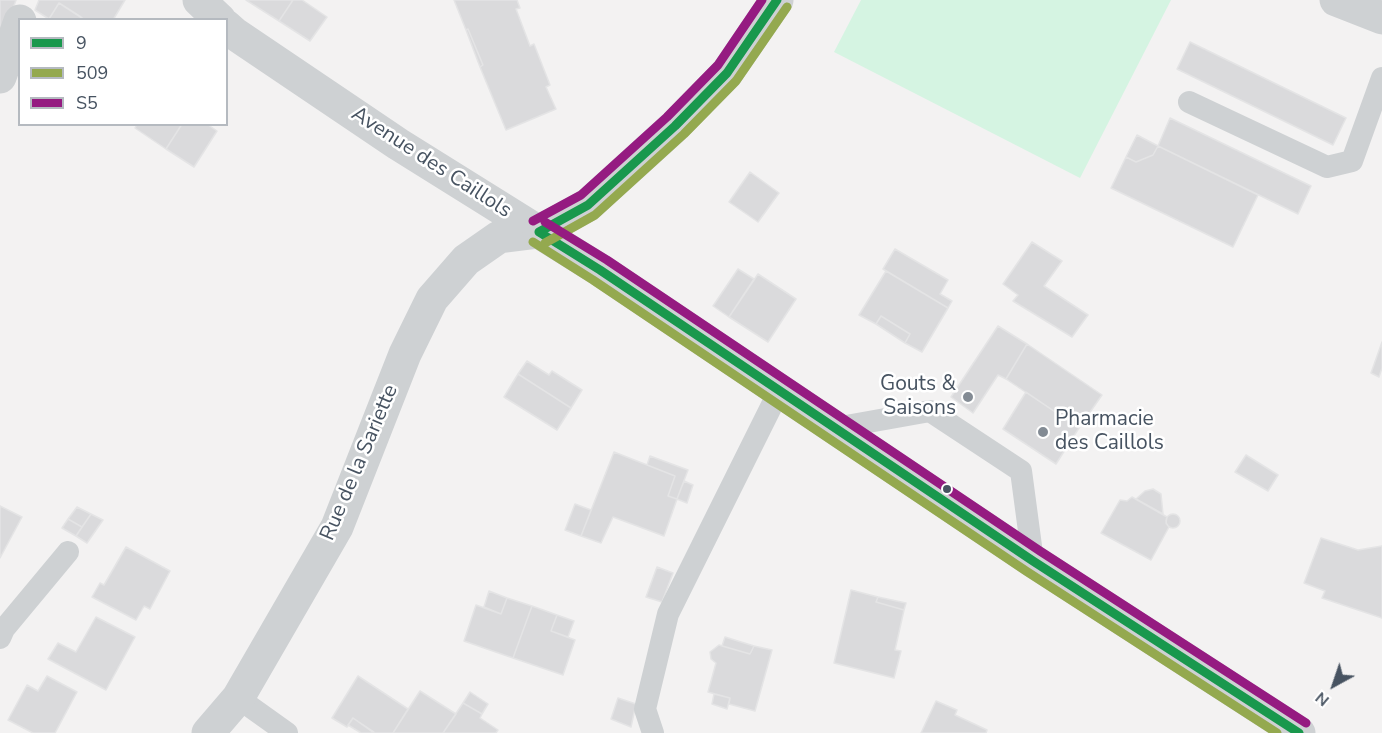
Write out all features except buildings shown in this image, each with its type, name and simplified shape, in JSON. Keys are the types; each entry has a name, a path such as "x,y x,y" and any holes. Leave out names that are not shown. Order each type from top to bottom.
{"street":[{"path":"21,18 26,0"},
{"path":"199,0 218,18"},
{"path":"539,232 588,204 675,126 727,73 777,0"},
{"path":"1336,0 1382,18"},
{"path":"0,77 18,26"},
{"name":"Avenue des Caillols","path":"228,28 398,144 600,270 1033,561 1299,733"},
{"name":"Rue de la Sariette","path":"208,733 238,698 338,527 405,354 432,299 466,260 499,237 539,232"}],"lane":[{"path":"1189,102 1327,167 1352,161 1382,78"},
{"path":"653,733 645,709 668,614 779,391"},
{"path":"835,428 930,411 1021,471 1033,561"},
{"path":"1,631 68,552"},
{"path":"238,698 287,733"}],"green space":[{"path":"861,0 1171,0 1080,178 834,52"}],"transit line":[{"name":"S5","path":"533,221 581,195 667,117 718,65 762,0"},
{"name":"9","path":"539,232 588,205 675,126 727,73 777,0"},
{"name":"509","path":"545,243 595,215 684,134 736,81 787,7"},
{"name":"S5","path":"545,222 607,260 1040,551 1306,723"},
{"name":"9","path":"539,232 600,270 1033,561 1299,733"},
{"name":"509","path":"533,242 1026,571 1277,733"}],"place":[{"name":"Gouts & Saisons","path":"968,397"},
{"name":"Pharmacie des Caillols","path":"1043,432"}]}
